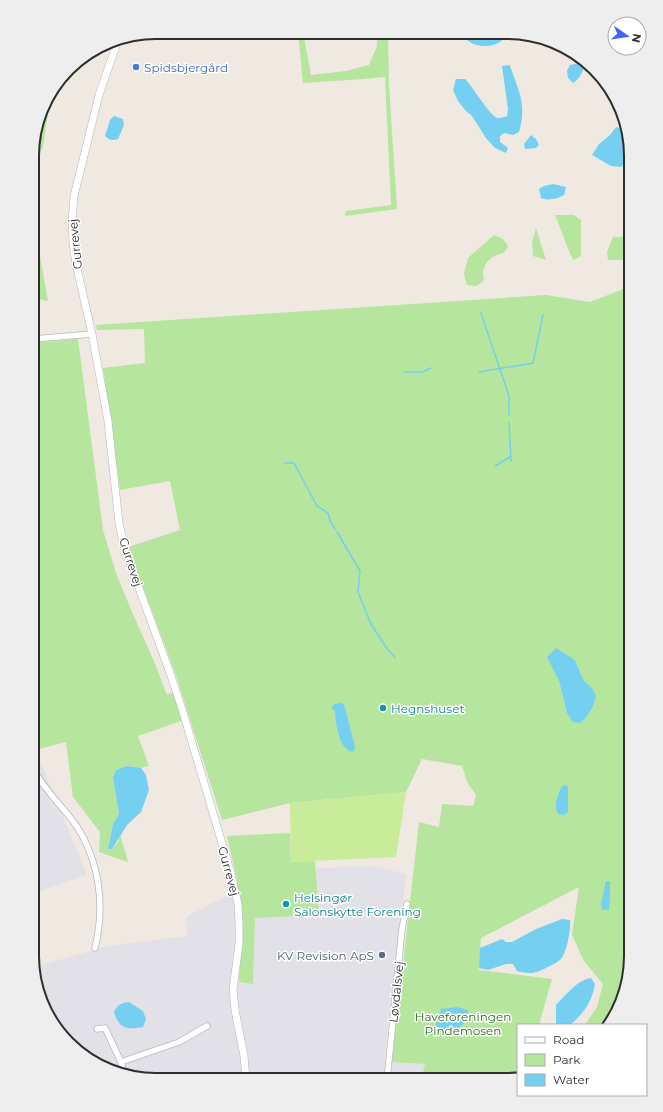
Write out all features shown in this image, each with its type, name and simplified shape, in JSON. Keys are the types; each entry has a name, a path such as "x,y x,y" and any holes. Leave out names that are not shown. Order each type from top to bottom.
{"street":[{"name":"Gurrevej","path":"116,46 96,107 74,196 72,210 73,244 108,421 119,522 125,550 180,702 230,870 238,904 239,944 233,989 245,1073"},
{"path":"39,338 92,334"},
{"path":"39,779 80,831 88,848 95,869 99,890 100,909 96,948"},
{"name":"Løvdalsvej","path":"388,1073 402,928 407,904"},
{"path":"121,1062 178,1042 207,1026"},
{"path":"97,1030 105,1028 123,1068"}],"shaded area":[{"path":"39,758 87,875 39,892"},
{"path":"374,866 406,874 384,1061 425,1064 423,1073 141,1072 111,1064 85,1049 73,1039 63,1027 48,1001 41,979 40,965 108,946 187,936 186,917 232,893 242,916 239,982 253,984 255,917 319,915 316,868"}],"green space":[{"path":"299,39 304,39 311,75 346,71 369,65 377,46 377,39 388,39 389,85 397,209 345,216 346,211 391,205 385,77 303,83"},
{"path":"48,110 43,147 39,154 43,126"},
{"path":"555,215 574,215 581,220 581,256 574,260 571,256"},
{"path":"536,228 546,260 533,256 532,242"},
{"path":"494,235 503,239 508,246 505,252 491,258 485,265 483,274 484,280 477,286 467,285 464,274 468,258"},
{"path":"624,236 624,260 608,260 607,252 613,237"},
{"path":"39,250 48,301 39,299"},
{"name":"Haveforeningen Pindemosen","path":"624,289 624,964 622,979 612,1008 602,1024 586,1024 597,1007 603,984 584,961 572,935 579,887 481,938 479,970 552,979 539,1024 517,1024 517,1073 423,1073 425,1064 392,1062 419,822 439,827 442,804 473,806 476,795 467,782 462,766 422,759 406,792 290,803 222,820 176,675 128,547 180,530 170,481 120,490 103,368 145,363 144,329 97,330 96,325 546,295 590,302","holes":["575,660 584,681 592,688 567,712 559,681","344,705 351,733 343,744 338,734 335,709"]},
{"path":"78,339 103,530 116,573 167,695 175,691 184,720 138,736 149,766 141,768 127,766 113,778 119,814 113,824 108,849 112,849 118,842 120,834 128,862 99,852 100,832 73,797 66,742 39,749 39,342"},
{"path":"406,792 396,857 291,862 290,803"},
{"path":"290,833 291,862 315,861 319,915 255,918 253,984 239,982 242,916 237,880 227,836"}],"water":[{"path":"466,39 503,39 497,44 491,46 480,46"},
{"path":"578,63 584,68 580,76 573,83 568,78 567,71 570,65"},
{"path":"509,65 521,98 522,114 519,132 513,135 504,133 500,136 500,142 508,148 506,153 495,148 486,138 472,116 458,101 453,90 456,79 465,79 486,107 495,116 501,118 507,116 508,109 502,66"},
{"path":"114,116 123,119 124,125 118,139 112,140 105,136 110,120"},
{"path":"616,127 621,128 624,156 624,163 621,167 611,166 592,155 599,144 610,135"},
{"path":"531,135 536,139 539,145 536,148 525,149 524,144"},
{"path":"553,184 566,187 564,195 552,199 541,198 539,189"},
{"path":"556,648 575,660 584,681 592,688 596,696 591,711 580,723 573,722 567,713 559,681 547,657"},
{"path":"339,703 344,704 355,747 354,751 352,752 347,750 341,740 336,722 335,711 332,709 333,705"},
{"path":"127,766 141,768 146,775 149,790 141,812 127,825 112,849 108,849 113,824 119,814 113,778 116,770"},
{"path":"566,785 568,787 568,812 564,815 558,814 556,807 559,792 562,786"},
{"path":"606,881 610,881 609,910 602,910 601,904"},
{"path":"562,919 570,920 570,929 565,951 561,959 557,962 534,973 517,971 513,964 506,964 488,970 479,968 480,948 502,939 506,942 512,942 536,929"},
{"path":"591,978 595,984 589,1002 583,1012 571,1024 556,1024 556,1005 576,985 586,979"},
{"path":"129,1002 143,1011 146,1019 143,1027 128,1028 124,1027 118,1022 114,1012 116,1008"},
{"path":"457,1007 468,1010 465,1021 462,1025 458,1028 449,1030 437,1029 435,1026 441,1009"}],"waterway":[{"path":"481,313 509,396 509,415"},
{"path":"479,372 533,363 543,315"},
{"path":"405,372 422,372 431,368"},
{"path":"509,423 511,461"},
{"path":"495,466 510,457"},
{"path":"285,463 294,463 317,506 328,513 330,521 335,529"},
{"path":"337,532 360,571 358,592 371,624 388,650"},
{"path":"389,651 395,657"}],"place":[{"name":"Spidsbjergård","path":"136,67"},
{"name":"Hegnshuset","path":"383,708"},
{"name":"Helsingør Salonskytte Forening","path":"286,904"},
{"name":"KV Revision ApS","path":"382,955"}]}
